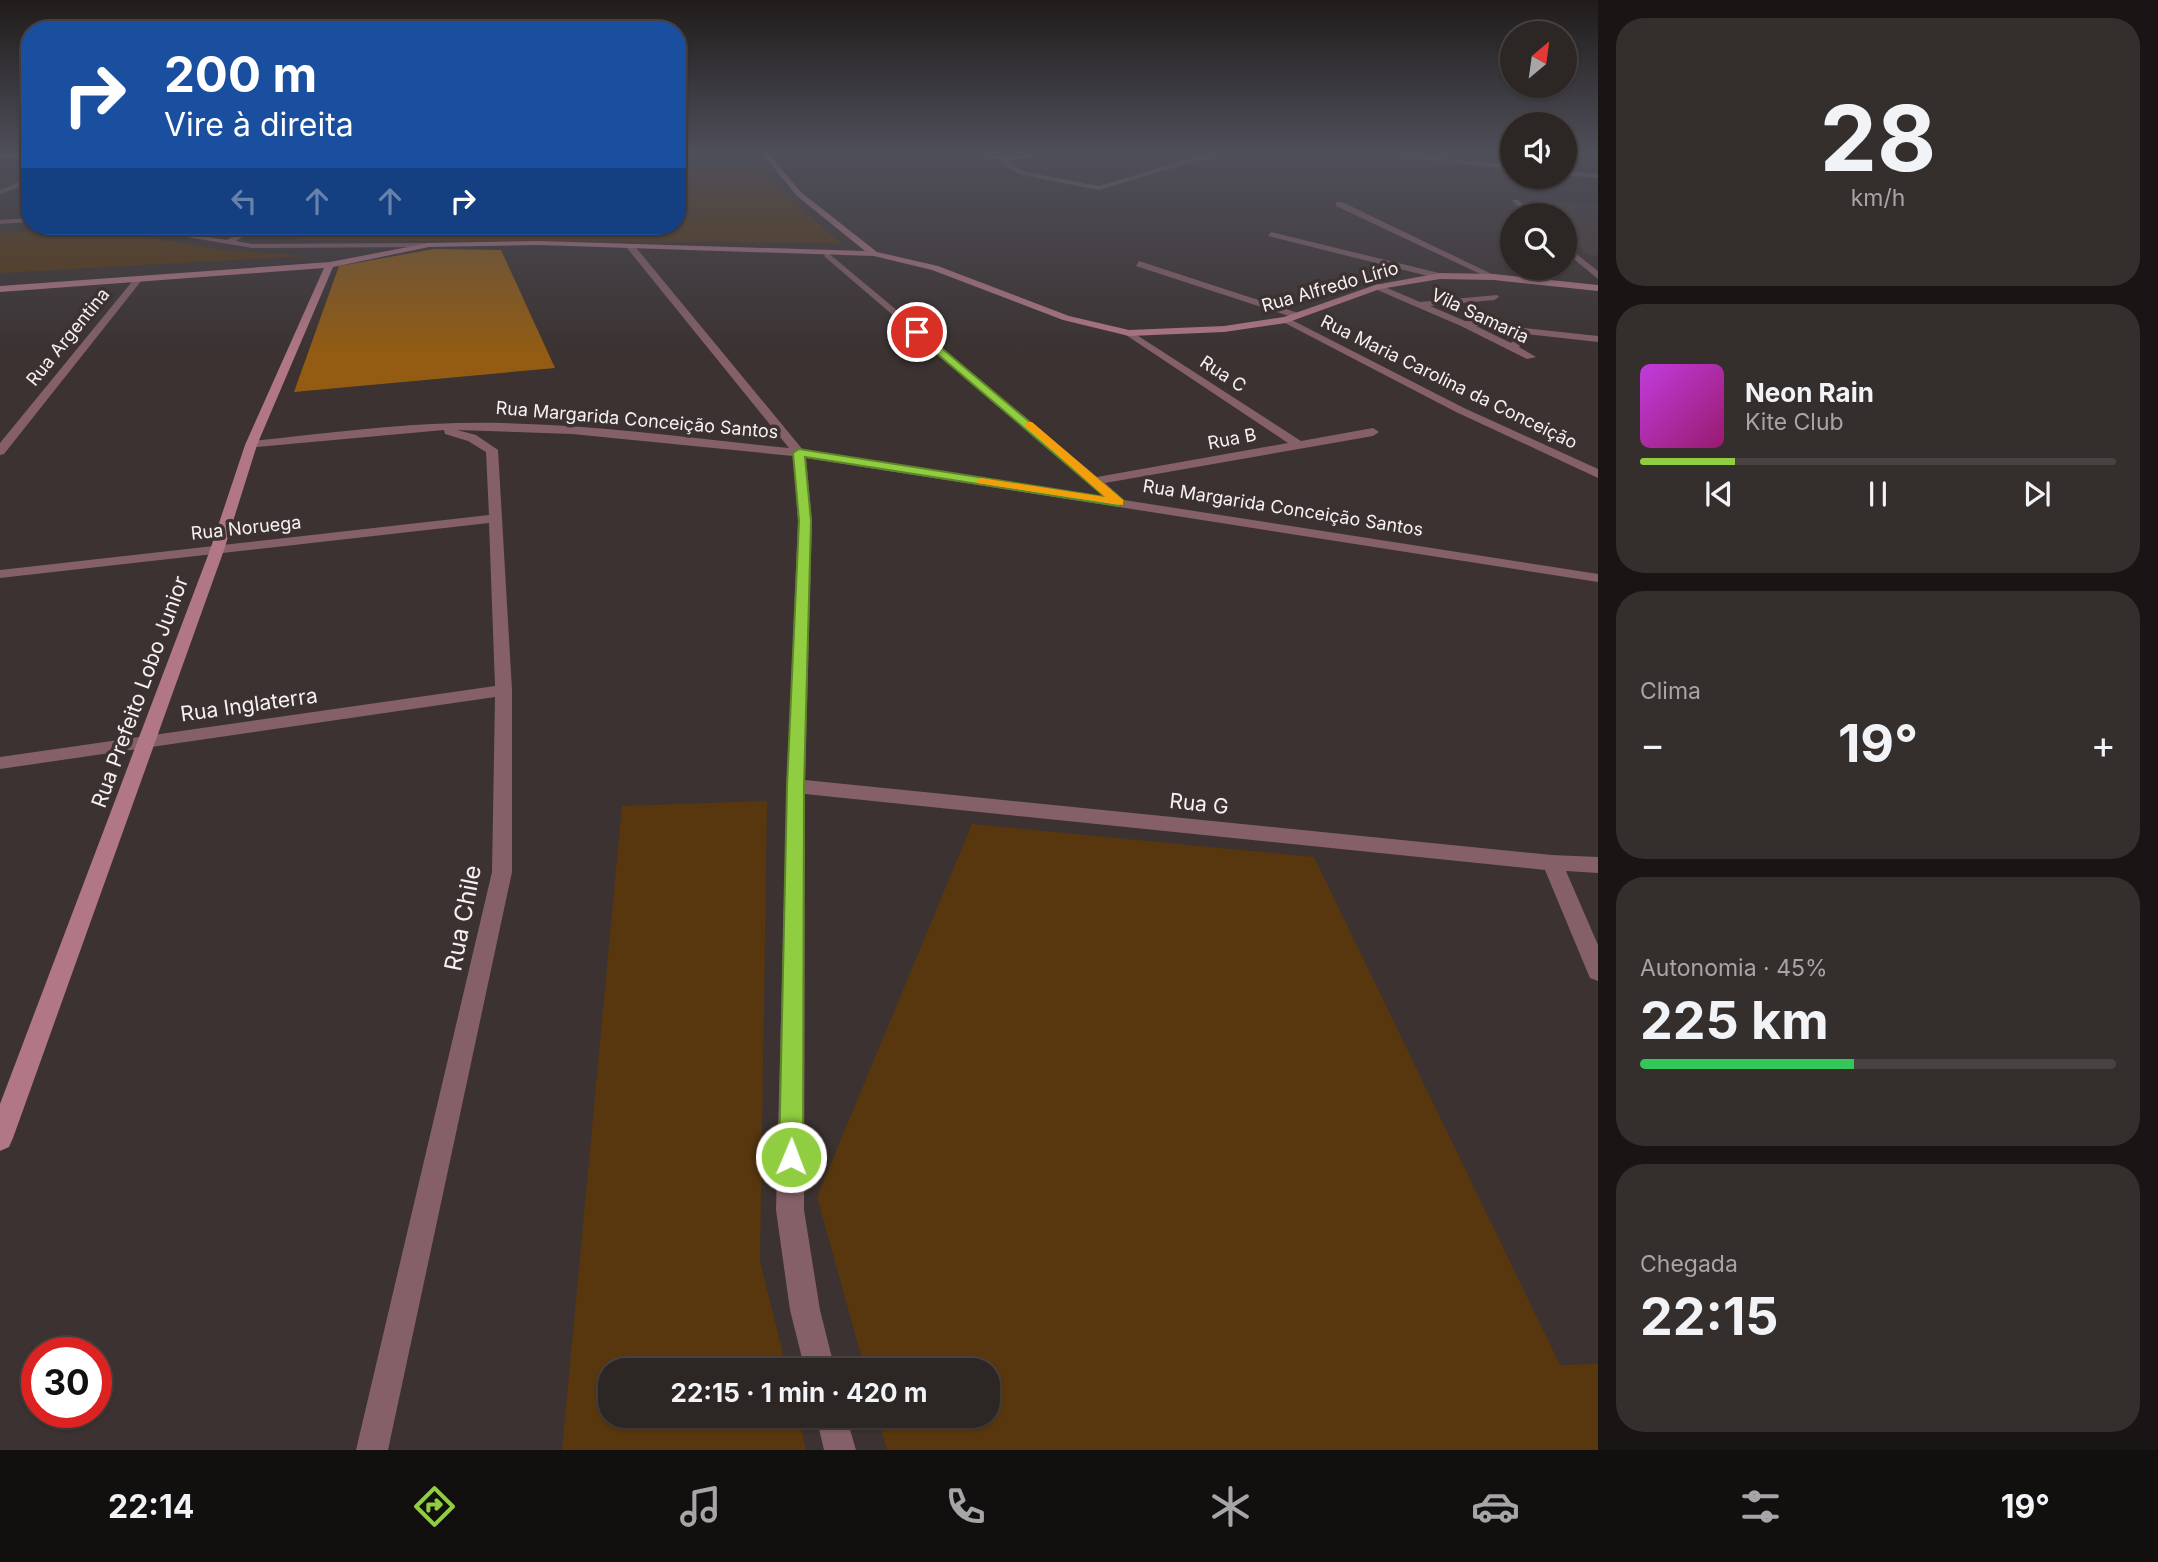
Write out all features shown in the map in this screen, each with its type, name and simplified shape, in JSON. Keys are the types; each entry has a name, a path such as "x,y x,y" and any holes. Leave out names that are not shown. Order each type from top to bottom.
{"main road":[{"path":"831,220 874,254"},
{"name":"Rua Alfredo Lírio","path":"0,289 330,265 429,245 540,243 874,254 936,268 1066,318 1129,333 1224,329 1286,320 1378,287 1440,276 1494,277 1598,288"},
{"name":"Rua Prefeito Lobo Junior","path":"0,1138 217,550 251,445 330,265"}],"street":[{"path":"1372,220 1494,277"},
{"path":"0,222 21,221"},
{"path":"1271,234 1440,276"},
{"path":"188,235 284,247 429,245"},
{"path":"229,242 241,235"},
{"path":"630,246 799,453 805,521 796,786 790,1210 805,1310 817,1358"},
{"path":"827,254 1119,502"},
{"path":"1579,260 1598,261"},
{"path":"1579,260 1598,276"},
{"path":"1139,264 1298,316"},
{"name":"Rua Argentina","path":"0,451 138,280"},
{"name":"Vila Samaria","path":"1378,287 1464,324 1531,357"},
{"path":"1419,304 1494,297"},
{"name":"Rua Maria Carolina da Conceição","path":"1286,320 1460,410 1598,474"},
{"path":"1464,324 1502,324 1523,331 1598,340"},
{"path":"1514,347 1523,331"},
{"name":"Rua C","path":"1129,333 1297,444"},
{"name":"Rua Margarida Conceição Santos","path":"251,445 432,427 572,430 799,453 1598,578"},
{"name":"Rua Chile","path":"372,1450 502,872 504,690 492,450 472,438 432,427"},
{"name":"Rua B","path":"1097,481 1373,432"},
{"name":"Rua Noruega","path":"0,574 496,518"},
{"name":"Rua Inglaterra","path":"0,763 504,690"},
{"name":"Rua G","path":"796,786 1552,863 1598,865"},
{"path":"1552,863 1598,971"},
{"path":"834,1428 839,1450"}],"shaded area":[{"path":"686,220 814,220 840,243 295,240 302,235 686,235"},
{"path":"1577,220 1598,220 1598,256 1588,255 1577,244"},
{"path":"21,231 21,235 133,235 224,250 308,256 0,273 0,232"},
{"path":"434,249 501,250 555,368 294,392 339,266"},
{"path":"767,801 760,1261 784,1358 598,1358 598,1428 801,1428 806,1450 562,1450 622,806"},
{"path":"972,824 1314,857 1560,1365 1598,1364 1598,1450 887,1450 881,1428 1000,1428 1000,1358 862,1358 817,1197"}],"slow traffic":[{"path":"981,481 1119,502 1029,424"}],"route":[{"path":"791,1157 796,786 805,521 799,453 1119,502 917,332"}]}
